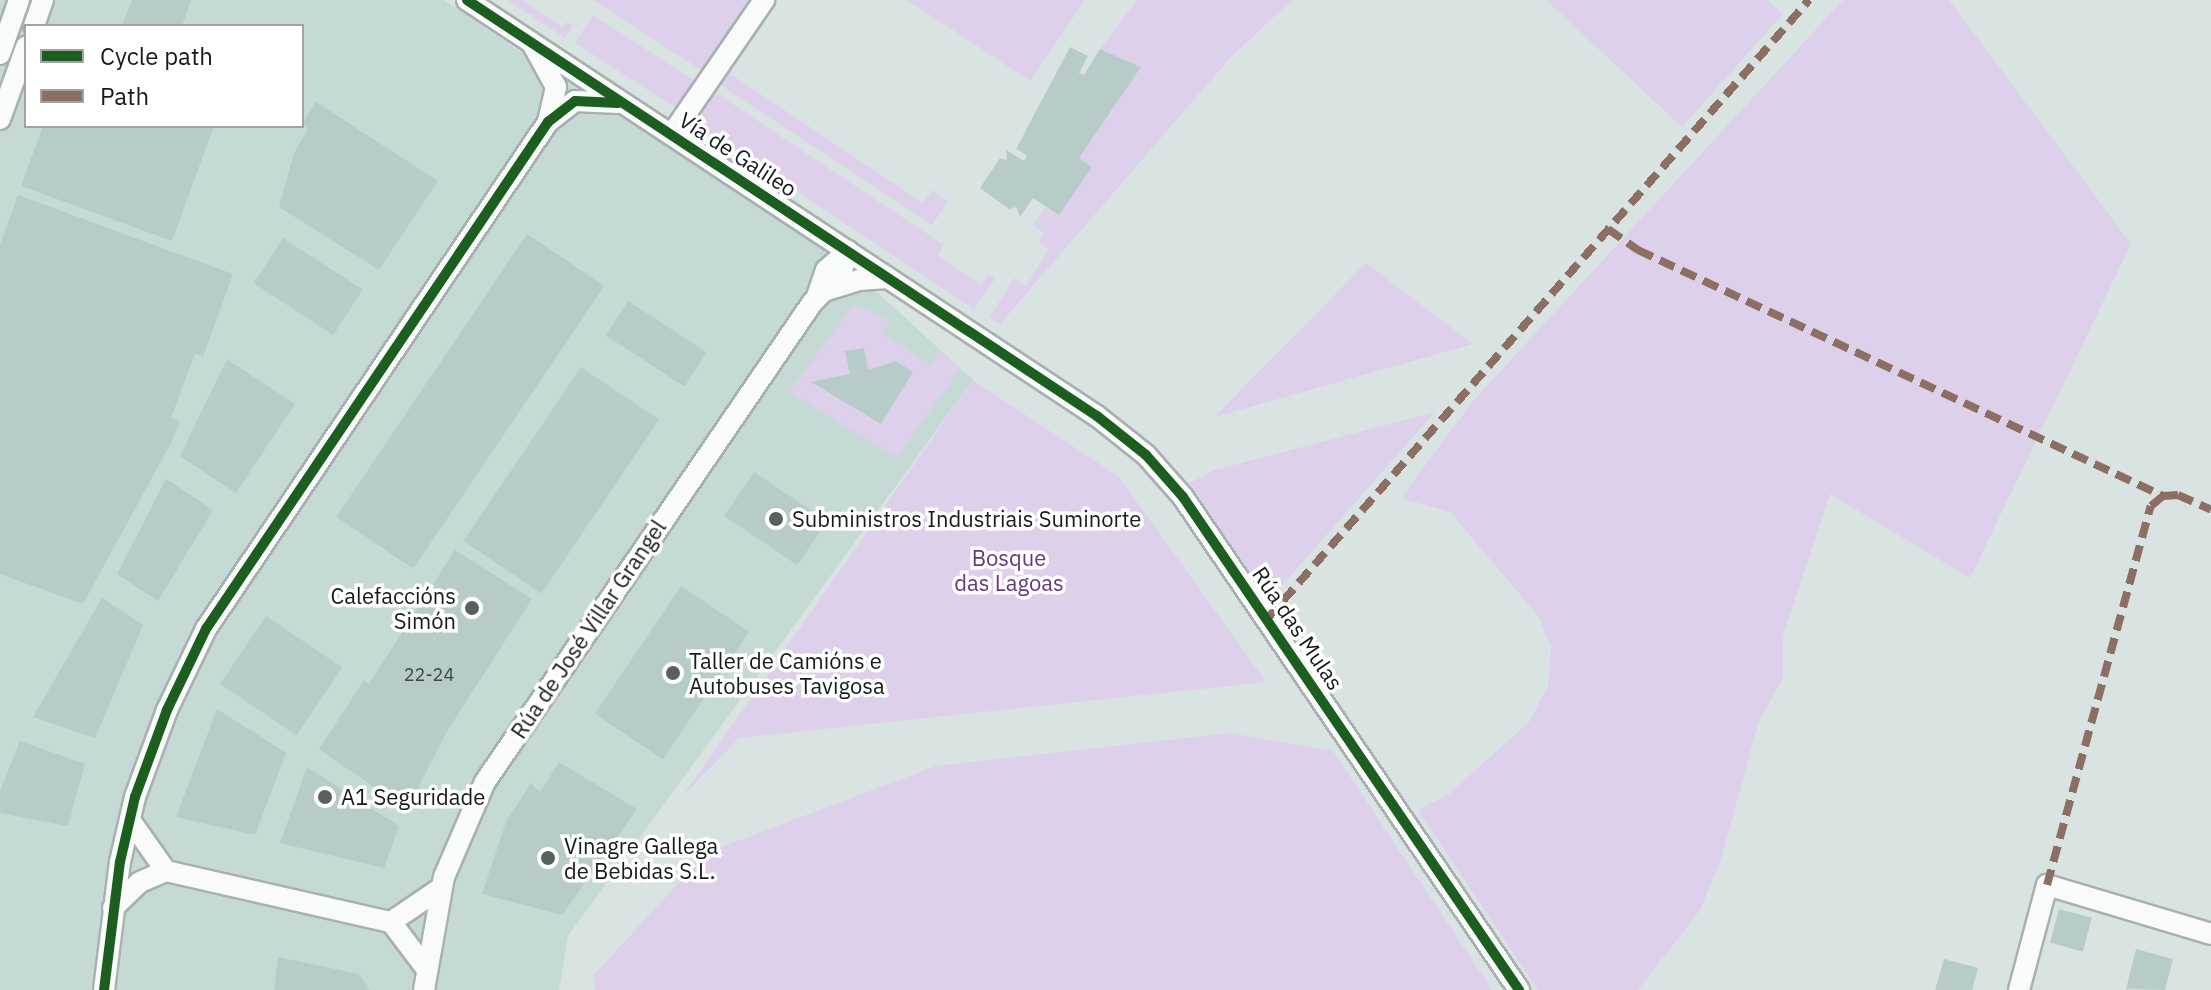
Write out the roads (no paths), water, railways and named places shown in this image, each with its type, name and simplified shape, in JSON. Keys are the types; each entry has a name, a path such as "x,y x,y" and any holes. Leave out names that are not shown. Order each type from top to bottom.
{"street":[{"path":"0,54 19,0"},
{"path":"35,24 43,0"},
{"name":"Vía de Galileo","path":"467,0 986,343"},
{"path":"672,134 764,0"},
{"path":"532,43 556,87 575,101 624,103"},
{"path":"0,119 24,53"},
{"path":"548,122 564,64"},
{"path":"104,990 120,862 130,820 167,710 206,629 548,122 593,83"},
{"path":"811,226 821,260 817,296 849,282 888,278"},
{"name":"Rúa de José Villar Grangel","path":"424,990 431,931 441,888 469,813 505,750 817,296 841,274 848,251"},
{"name":"Rúa das Mulas","path":"986,343 1123,435 1166,476 1519,990"},
{"path":"130,820 158,869"},
{"path":"120,862 140,857 158,869 431,931"},
{"path":"113,908 158,869"},
{"path":"2019,990 2047,885 2211,934"},
{"path":"397,924 441,888"},
{"path":"397,924 425,967"}],"place":[{"name":"Subministros Industriais Suminorte","path":"776,519"},
{"name":"Calefaccións Simón","path":"472,608"},
{"name":"Taller de Camións e Autobuses Tavigosa","path":"673,673"},
{"name":"A1 Seguridade","path":"325,797"},
{"name":"Vinagre Gallega de Bebidas S.L.","path":"548,858"}],"park label":[{"name":"Bosque das Lagoas","path":"1009,570"}]}
